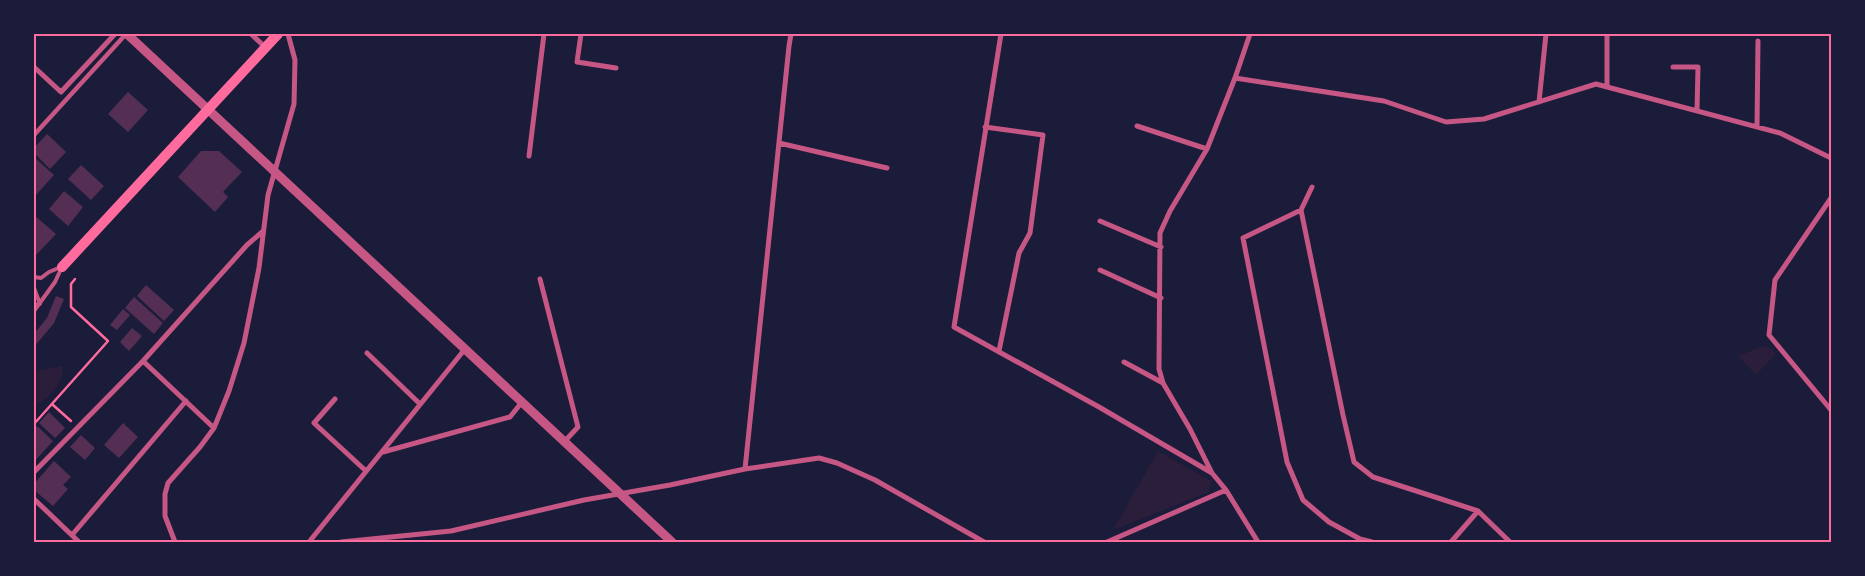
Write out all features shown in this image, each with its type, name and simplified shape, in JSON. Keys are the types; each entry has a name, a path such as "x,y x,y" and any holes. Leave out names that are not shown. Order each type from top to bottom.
{"main road":[{"path":"62,267 278,34"}],"street":[{"path":"34,67 62,92 115,34"},
{"path":"34,134 126,34 672,542"},
{"path":"250,34 265,47"},
{"path":"175,542 166,516 165,494 168,483 214,428 230,391 244,343 259,268 268,195 294,104 295,60 288,34"},
{"path":"530,156 544,34"},
{"path":"581,34 576,62 616,68"},
{"path":"745,469 792,34"},
{"path":"1001,34 954,327 1212,474"},
{"path":"1250,34 1236,78 1207,148 1170,211 1160,233 1159,368 1163,383 1190,429 1212,474 1226,490 1258,542"},
{"path":"1539,102 1546,34"},
{"path":"1607,34 1607,87"},
{"path":"1757,127 1758,41"},
{"path":"1673,67 1698,68 1697,110"},
{"path":"1236,78 1384,101 1446,122 1484,119 1596,84 1780,133 1831,158"},
{"path":"1137,126 1207,148"},
{"path":"986,127 1043,135 1030,233 1020,253 999,351"},
{"path":"779,143 887,168"},
{"path":"1312,187 1301,210 1354,462 1373,477 1478,512 1510,542"},
{"path":"1831,198 1775,280 1769,335 1831,408"},
{"path":"1301,210 1243,238 1287,462 1303,500 1329,522 1360,539 1372,542"},
{"path":"1100,222 1160,247"},
{"path":"34,472 143,361 247,245 262,232"},
{"path":"1100,270 1161,298"},
{"path":"540,279 578,427 564,442"},
{"path":"309,542 465,349"},
{"path":"367,353 420,404"},
{"path":"143,361 214,428"},
{"path":"1124,362 1163,383"},
{"path":"335,399 314,423 366,471"},
{"path":"72,535 186,401"},
{"path":"382,452 510,417 522,402"},
{"path":"341,542 451,531 584,500 620,495 745,469 819,458 837,463 875,480 984,542"},
{"path":"1107,542 1226,490"},
{"path":"34,498 79,542"},
{"path":"1451,542 1478,512"}],"lane":[{"path":"34,277 42,278 62,267"},
{"path":"34,311 55,282 62,267"},
{"path":"34,288 40,304"},
{"path":"34,306 40,304"}],"path":[{"path":"34,424 108,341 71,307 71,284 75,279"},
{"path":"53,405 78,428"}],"shaded area":[{"path":"1763,346 1771,348 1776,354 1756,375 1738,356"},
{"path":"61,366 63,368 62,374 54,391 40,403 34,405 34,372"},
{"path":"1158,451 1211,481 1209,492 1113,530"}],"building":[{"path":"128,92 148,110 128,132 108,114"},
{"path":"47,134 66,152 50,169 34,153 34,148"},
{"path":"201,151 219,151 242,172 223,192 228,197 215,212 178,177"},
{"path":"34,157 54,175 35,196 34,195"},
{"path":"81,165 104,186 91,200 68,179"},
{"path":"64,191 83,207 68,226 49,209"},
{"path":"34,215 56,234 37,254 34,254"},
{"path":"146,285 174,310 164,321 137,296"},
{"path":"56,296 64,299 54,323 34,347 34,334 47,318"},
{"path":"134,297 163,323 154,334 125,308"},
{"path":"123,309 130,315 117,330 110,325"},
{"path":"132,328 142,336 129,351 120,342"},
{"path":"49,412 65,428 55,438 39,423"},
{"path":"123,423 138,437 119,458 104,445"},
{"path":"37,426 53,441 34,462 34,430"},
{"path":"81,435 95,448 85,460 70,447"},
{"path":"54,461 71,477 63,485 68,489 53,506 34,490 34,484"}]}
